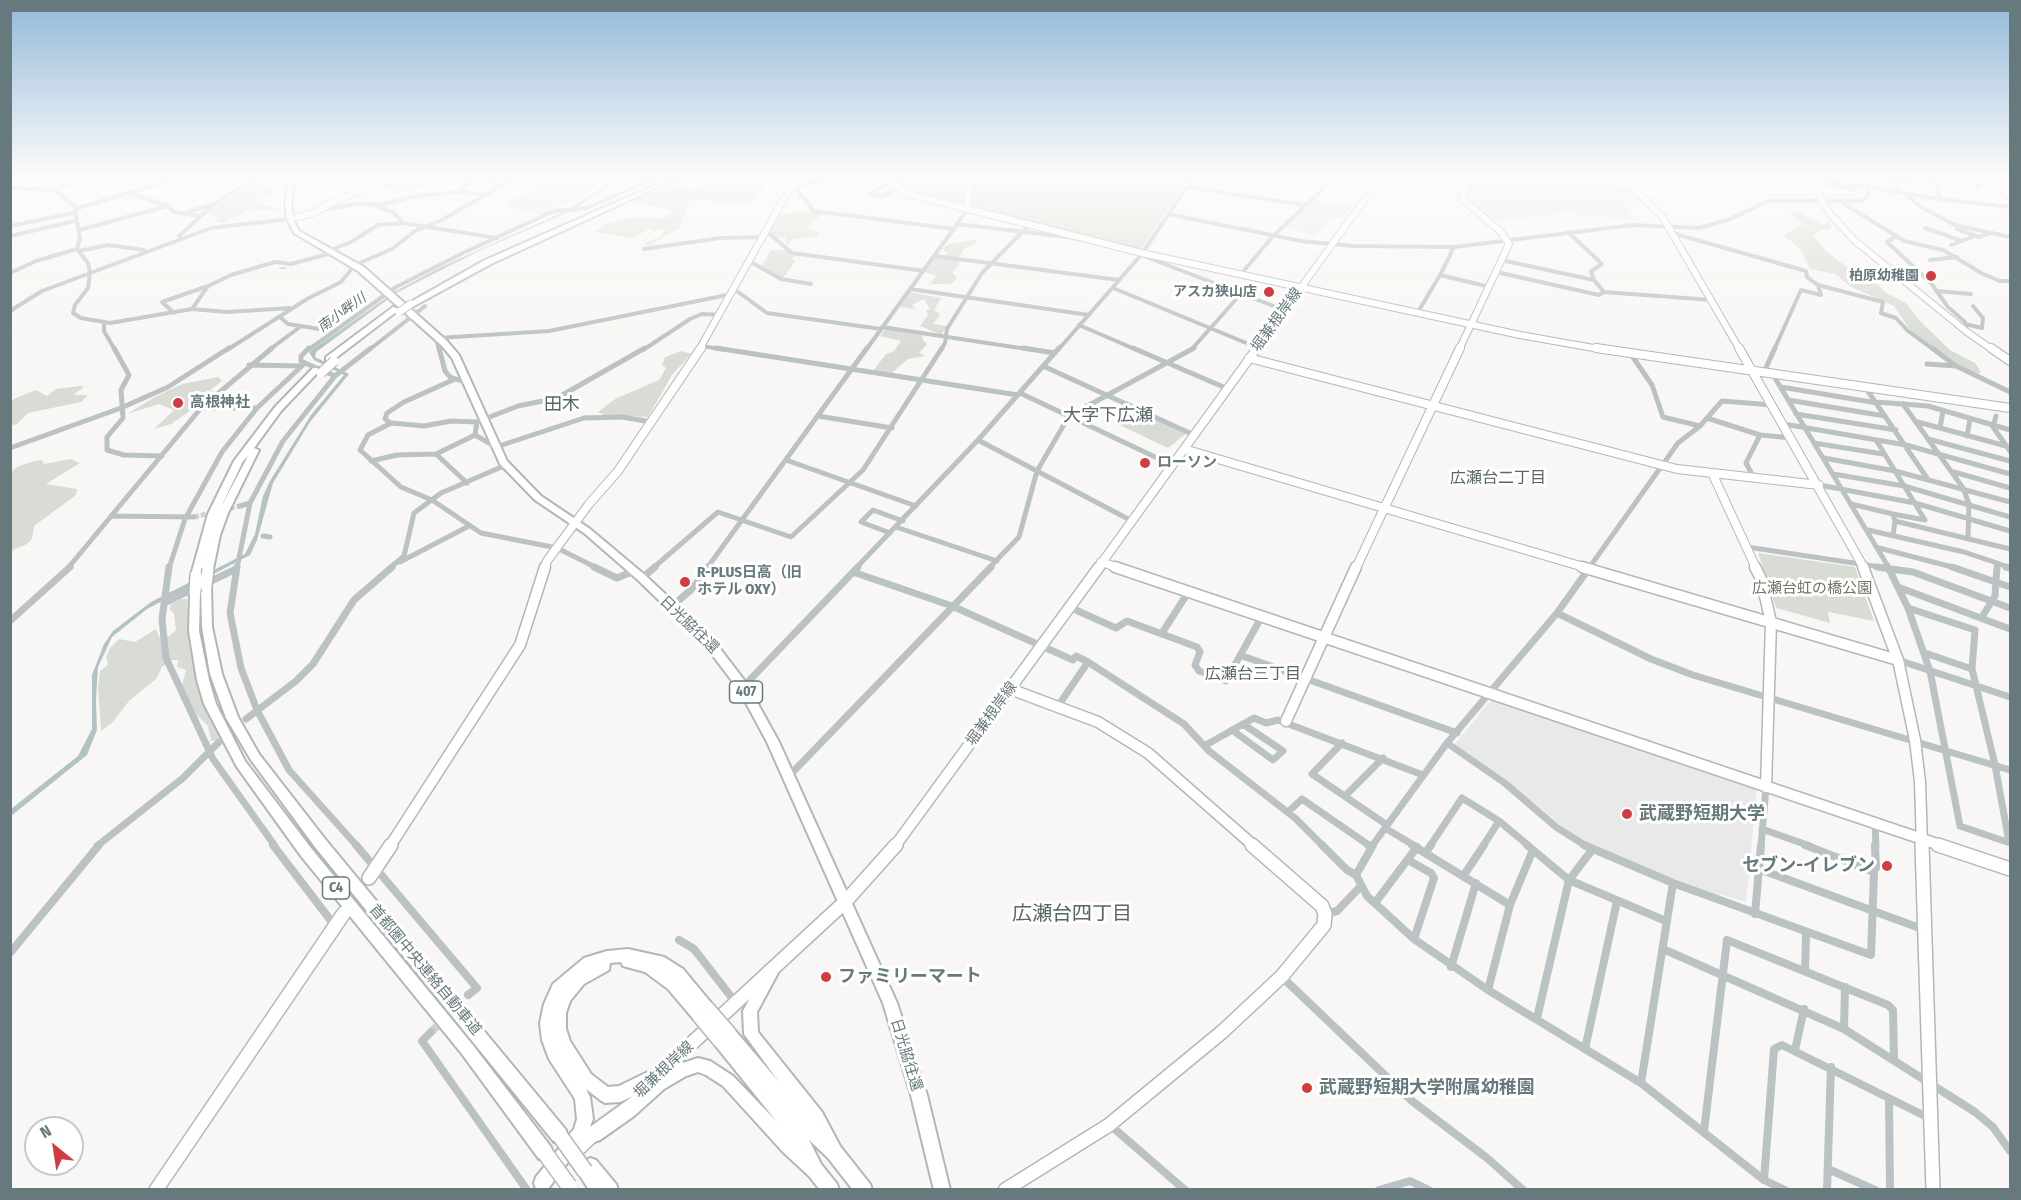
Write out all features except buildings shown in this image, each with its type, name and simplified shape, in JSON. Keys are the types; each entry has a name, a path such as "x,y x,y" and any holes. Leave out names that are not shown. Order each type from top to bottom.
{"highway":[{"name":"日光脇往還","path":"299,234 355,265 393,301 410,307 456,357 468,383 480,421 506,465 538,498 595,537 638,575 717,651 743,687 773,742 878,973 903,1040 942,1190"},
{"path":"410,307 490,258 544,234"},
{"path":"410,307 488,262 550,234"},
{"name":"首都圏中央連絡自動車道","path":"393,301 278,409 239,461 213,514 196,575 201,589 216,674 232,718 255,757 320,843 587,1168 599,1190"},
{"name":"首都圏中央連絡自動車道","path":"319,371 287,408 249,460 219,524 201,589 194,631 210,704 241,764 306,852 467,1049 570,1188"},
{"path":"539,1186 580,1134 585,1119 582,1097 554,1054 549,1040 549,1013 558,989 589,963 606,957 637,956 659,962 678,974 704,1012 798,1135 815,1170"},
{"path":"656,1076 620,1094 605,1095 595,1089 574,1065 563,1044 559,1029 559,1013 564,997 579,979 596,968 611,963 638,962 673,984 704,1012"},
{"path":"772,971 750,1011 751,1034 816,1118 834,1152"},
{"path":"724,1037 807,1128 834,1152 864,1190"},
{"path":"594,1134 659,1084 682,1070 698,1065 710,1068 728,1082 815,1170 831,1190"},
{"path":"587,1168 610,1190"}],"street":[{"path":"80,234 78,250 88,263 90,272 88,288 75,305 73,314 104,323 192,309 227,312 293,308"},
{"path":"162,245 181,234"},
{"path":"10,311 29,297 145,250 194,234"},
{"path":"174,313 162,302 208,286 231,275 275,262 291,264 330,252 364,234"},
{"path":"10,448 121,408 168,387 293,308 345,279 355,265 392,249 414,234"},
{"path":"472,234 496,238"},
{"path":"303,364 300,358 304,352 332,331 393,301 505,234"},
{"path":"644,249 764,234 792,253 924,271"},
{"path":"369,878 520,645 547,561 618,471 702,346 764,234"},
{"path":"671,607 692,589 950,234"},
{"path":"721,315 702,314 690,319 632,357 557,398 518,406 480,421 451,421 430,426 391,423 368,435 361,453 400,487 432,500 481,533 557,548 617,579 638,575 718,512 791,537 863,470 945,343 945,337 982,273 1020,234"},
{"path":"1039,234 1091,240"},
{"path":"1068,234 1142,254 1554,341 2010,408"},
{"path":"743,687 978,440 1113,288 1142,254 1155,234"},
{"path":"1263,234 1332,244 1454,247 1508,242 1556,234"},
{"name":"堀兼根岸線","path":"539,1186 772,971 869,878 911,826 1339,234"},
{"path":"1503,234 1508,242"},
{"path":"1570,234 1602,264 1591,272 1594,280 1604,292"},
{"path":"1672,234 1784,424 1862,563 1898,660 1915,740 1923,840 1933,1190"},
{"path":"1683,234 1806,271 1807,277 1818,285 1883,302 1881,313 1896,318 1908,331 1956,366 2010,392"},
{"path":"1848,234 2010,361"},
{"path":"1890,234 1911,243 1943,250 1958,257 1971,268 2010,287"},
{"path":"1942,234 1962,241"},
{"path":"1970,234 1975,236"},
{"path":"1951,245 1984,234"},
{"path":"1994,234 2010,237"},
{"path":"1241,274 1273,236"},
{"path":"1895,237 1887,242 1931,283 1966,328"},
{"path":"1286,721 1431,406 1490,287 1508,242"},
{"path":"10,273 36,261 78,250 108,245 145,250"},
{"path":"1418,312 1454,247"},
{"path":"1142,254 1284,310"},
{"path":"935,256 1119,280"},
{"path":"1930,260 1958,257"},
{"path":"1501,260 1594,280"},
{"path":"749,261 781,279 810,284"},
{"path":"1496,272 1599,295 1604,292 1712,300"},
{"path":"1440,275 1490,287"},
{"path":"788,778 997,561 1023,531 1037,471 1069,416 1194,348 1255,278"},
{"path":"2000,281 2010,281"},
{"path":"1768,372 1802,290 1821,295 1818,285"},
{"path":"192,309 208,286"},
{"path":"1113,288 1256,347"},
{"path":"910,289 1089,315"},
{"path":"1936,291 1971,294"},
{"path":"468,383 455,379 445,371 437,336 502,336 549,331 733,292 766,313 1055,353"},
{"path":"425,306 410,307 335,376 283,441 250,503 236,569 230,613 241,668 257,710 289,770 376,867 477,988 468,995"},
{"path":"1966,328 1982,328 1983,318 1973,306"},
{"path":"280,317 285,323 332,331"},
{"path":"104,323 105,331 129,375 121,390 123,418 107,437 107,450 124,455 162,456"},
{"path":"1079,325 1228,389"},
{"path":"10,621 61,577 201,408 249,365 300,327"},
{"path":"702,346 1019,394 1172,465"},
{"path":"1630,353 1652,384 1663,417 1700,426"},
{"path":"1249,358 1662,466 1713,475 1842,489 1915,503 2010,531"},
{"path":"249,365 303,364 335,376"},
{"path":"303,364 257,408 222,452 185,519 170,560 162,619 166,658 210,751 238,798 335,927"},
{"path":"1928,364 1956,366"},
{"path":"1043,366 1194,435"},
{"path":"1768,372 1780,387 1879,548 1908,608 1930,671 1960,826 2010,843 1995,765 1972,669 1975,630 1908,608"},
{"path":"391,423 384,417 396,406 455,379"},
{"path":"1780,387 1876,402 1928,406 1993,427 2010,430"},
{"path":"1865,387 1927,478"},
{"path":"1788,400 1885,416"},
{"path":"1356,875 1371,847 1423,775 1591,569 1678,443 1700,426 1722,401 1772,405"},
{"path":"1903,404 1954,472 1963,488 1969,504 1968,538"},
{"path":"201,408 257,408"},
{"path":"1940,428 1943,411"},
{"path":"1796,414 1896,430"},
{"path":"818,416 892,428"},
{"path":"1993,427 1996,416"},
{"path":"474,435 496,447 584,418 622,417 651,422"},
{"path":"1707,418 1760,435 1792,438"},
{"path":"1967,436 1970,419"},
{"path":"371,461 397,455 436,454 474,435 480,421"},
{"path":"1917,422 2006,446"},
{"path":"1784,424 1906,445 2010,474"},
{"path":"1993,427 2010,451"},
{"path":"1754,478 1746,463 1760,435"},
{"path":"1928,438 2010,461"},
{"path":"978,440 1132,521"},
{"path":"1876,440 1925,520 1894,517"},
{"path":"1814,443 1883,454"},
{"path":"1184,449 1898,660 2010,697"},
{"path":"436,454 467,483"},
{"path":"1824,458 1927,478 2010,502"},
{"path":"786,460 916,506"},
{"path":"396,565 407,548 414,513 432,500 506,465"},
{"path":"1954,472 2010,488"},
{"path":"1833,474 1904,486 2010,517"},
{"path":"1713,475 1761,579 1771,622 1771,699 1755,914"},
{"path":"240,506 250,503"},
{"path":"1851,504 2010,549"},
{"path":"890,533 861,522 873,510 903,521"},
{"path":"111,516 185,519 194,517"},
{"path":"1893,536 1894,517"},
{"path":"246,719 296,681 313,664 354,600 374,580 396,565 469,526"},
{"path":"896,527 997,561"},
{"path":"1868,530 1964,552 2010,568"},
{"path":"263,536 270,537"},
{"path":"1747,547 1888,567 1932,577 2010,608"},
{"path":"1879,548 1942,563 2010,587"},
{"path":"1101,562 2010,869"},
{"path":"1982,617 1993,600 1997,563"},
{"path":"166,602 236,569"},
{"path":"854,572 952,606 1073,660 1076,656 1165,710 1204,746 1288,812 1324,844 1347,870 1356,875 1361,886 1375,903 1414,939 1451,967 1641,1083 1764,1180 1785,1190"},
{"path":"1898,587 2010,629"},
{"path":"1162,633 1189,591"},
{"path":"1069,608 1116,628 1127,621 1197,646 1200,652 1195,665 1199,671 1226,681 1262,616"},
{"path":"1557,613 1651,659 1693,675 2010,770"},
{"path":"1925,653 1972,669"},
{"path":"1240,655 1456,733"},
{"path":"1058,706 1088,662"},
{"path":"1005,1190 1109,1125 1222,1032 1282,976 1323,925 1325,914 1322,906 1167,766 1116,731 1058,706 1010,689"},
{"path":"1204,746 1254,718 1266,723 1286,721 1423,775"},
{"path":"1232,730 1273,760 1282,751 1243,724"},
{"path":"10,953 67,879 101,842 168,790 219,742"},
{"path":"1342,743 1312,774 1417,847 1510,905"},
{"path":"1447,743 1506,784 1556,827 1592,850 1806,934 1872,955 1874,872 1872,869"},
{"path":"1345,796 1383,758"},
{"path":"1426,852 1462,798 1499,821 1569,880 1666,921"},
{"path":"1288,812 1302,799 1371,847"},
{"path":"1464,875 1499,821"},
{"path":"1872,869 1876,868 1875,824"},
{"path":"1762,829 1872,869"},
{"path":"1375,903 1417,847"},
{"path":"1488,990 1510,905 1533,850"},
{"path":"1537,1018 1569,880 1592,850"},
{"path":"1408,860 1431,873 1434,878 1414,939"},
{"path":"1759,869 1926,930"},
{"path":"1451,967 1476,883"},
{"path":"1641,1083 1673,883"},
{"path":"1325,914 1337,911 1361,886"},
{"path":"1585,1049 1617,901"},
{"path":"156,1190 344,913"},
{"path":"1805,971 1806,934"},
{"path":"679,940 694,949 708,964 736,1003"},
{"path":"1704,1131 1727,940 1888,1005 1893,1010 1894,1059"},
{"path":"1663,949 1804,1009 1844,1029 1894,1059 1993,1127 2010,1151"},
{"path":"1282,976 1412,1101 1487,1158 1523,1190"},
{"path":"1844,1029 1845,987"},
{"path":"1795,1050 1804,1009"},
{"path":"431,1032 422,1041 527,1190"},
{"path":"1764,1180 1774,1049 1782,1045 1831,1067 1889,1099 1930,1118"},
{"path":"1827,1190 1831,1067"},
{"path":"1889,1099 1890,1190"},
{"path":"1109,1125 1185,1190"},
{"path":"1828,1169 1875,1190"},
{"path":"1379,1190 1410,1181 1429,1190"}],"shaded area":[{"path":"518,234 398,292 316,352 315,357 349,374 310,422 273,483 257,540 250,555 147,609 112,637 98,667 97,730 87,755 11,816 11,809 78,756 92,729 92,675 104,644 113,631 151,602 245,554 255,534 263,496 270,481 311,415 344,375 314,360 309,352 396,291 441,267"},
{"path":"1491,700 1757,788 1746,902 1720,894 1719,897 1594,847 1571,834 1509,782 1454,745"}],"green space":[{"path":"607,234 640,234 634,238"},
{"path":"662,234 669,234 648,246 644,243"},
{"path":"772,234 819,234 791,240 788,246 785,240 787,237 777,238"},
{"path":"1074,234 1151,234 1140,251"},
{"path":"1815,234 1813,235 1828,253 1847,267 1871,277 1885,292 1906,303 1919,320 1950,350 1975,363 1981,372 1976,374 1959,365 1912,333 1894,306 1851,287 1835,274 1810,269 1801,250 1784,235"},
{"path":"974,240 978,243 965,248 960,256 953,258 958,260 959,265 952,272 957,277 955,281 950,284 930,284 936,276 925,272 935,259 948,255 943,249 948,244"},
{"path":"771,250 786,250 797,255 792,258 795,262 783,278 761,267"},
{"path":"910,292 941,298 934,310 940,315 933,324 947,326 941,335 920,326 928,315 926,310 930,309 924,299 912,305 915,309 900,307"},
{"path":"885,329 922,335 922,339 927,344 919,353 925,356 908,359 892,373 873,371 886,354 894,351 901,341 880,336"},
{"path":"681,351 691,354 672,375 648,417 604,415 598,412 615,399 659,380 666,368 662,365 665,357"},
{"path":"218,377 222,381 210,390 213,391 209,398 171,424 154,429 174,410 159,404 127,414 182,384"},
{"path":"84,387 73,395 88,395 81,402 28,413 17,424 11,426 11,401 36,390 47,396 56,389"},
{"path":"1135,409 1187,433 1168,448 1115,423"},
{"path":"70,459 80,463 46,484 77,489 76,495 34,526 32,539 27,544 11,551 11,472 17,467 34,461 42,460 44,464"},
{"name":"広瀬台虹の橋公園","path":"1758,553 1855,567 1874,621 1828,612 1830,623 1776,608"},
{"path":"187,599 189,644 203,696 222,732 218,740 211,741 208,726 195,713 186,696 182,685 186,670 177,667 178,660 172,660 162,667 157,678 129,701 112,723 101,731 98,687 100,671 108,665 106,657 110,648 119,639 135,642 156,629 159,637 169,636 176,630 174,613 170,610 171,604"}],"waterway":[{"path":"280,268 286,268"}],"tunnel":[{"path":"223,510 240,506"},
{"path":"194,517 214,512"},
{"path":"431,1032 468,995"}],"place":[{"name":"柏原幼稚園","path":"1931,276"},
{"name":"アスカ狭山店","path":"1269,292"},
{"name":"高根神社","path":"178,403"},
{"name":"ローソン","path":"1145,463"},
{"name":"R-PLUS日高（旧 ホテル OXY）","path":"685,582"},
{"name":"武蔵野短期大学","path":"1627,814"},
{"name":"セブン-イレブン","path":"1887,866"},
{"name":"ファミリーマート","path":"826,977"},
{"name":"武蔵野短期大学附属幼稚園","path":"1307,1088"}],"district":[{"name":"田木","path":"562,405"},
{"name":"大字下広瀬","path":"1108,416"},
{"name":"広瀬台二丁目","path":"1498,479"},
{"name":"広瀬台三丁目","path":"1253,675"},
{"name":"広瀬台四丁目","path":"1072,914"}],"water label":[{"name":"南小畔川","path":"342,313"}]}
